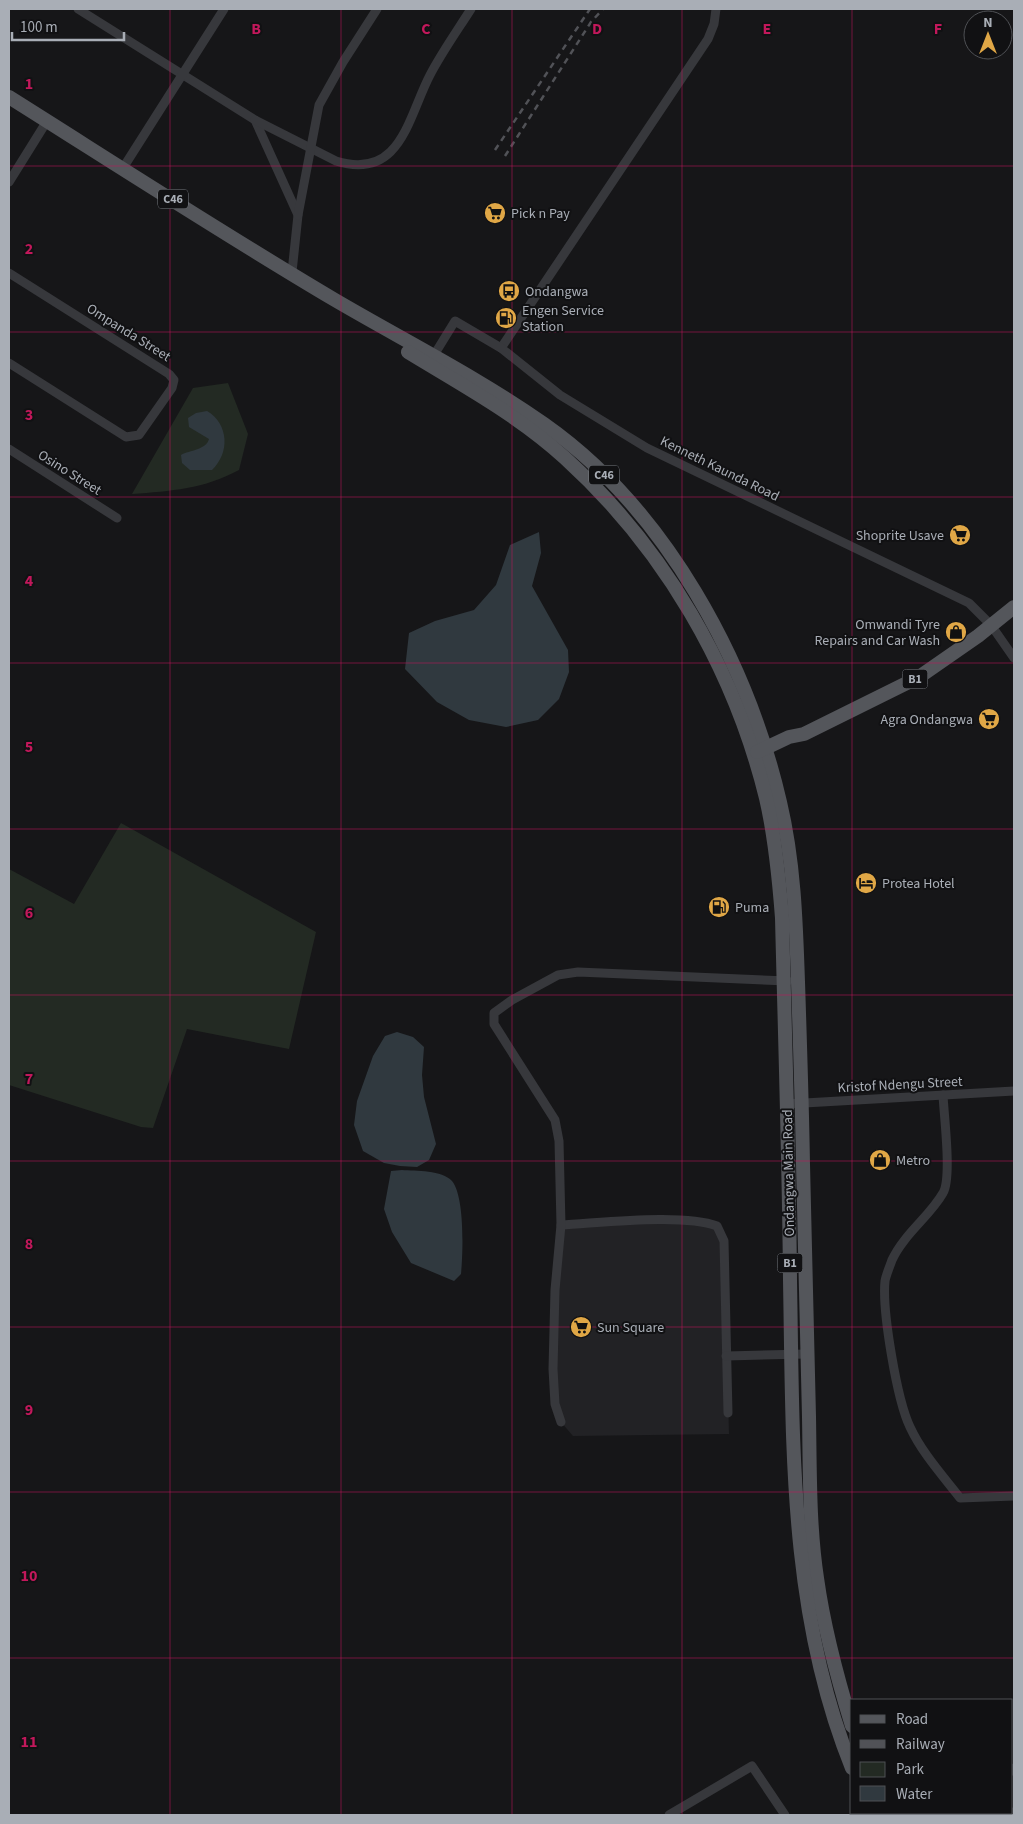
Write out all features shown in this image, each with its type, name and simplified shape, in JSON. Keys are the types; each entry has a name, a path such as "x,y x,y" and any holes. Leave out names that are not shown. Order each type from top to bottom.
{"main road":[{"name":"C46","path":"9,97 431,360 482,383 545,425 591,461 630,504 680,569 703,607 745,691 761,756"},
{"name":"B1","path":"761,756 787,748 804,734 919,677 978,636 1014,607"},
{"name":"Ondangwa Main Road","path":"761,756 779,879 791,981 802,1104 813,1551 830,1650 850,1719"},
{"name":"Ondangwa Main Road","path":"791,981 787,1104 792,1355 799,1556 803,1586 823,1683 850,1762"}],"street":[{"path":"78,9 184,73 255,120 336,161 350,166 364,165 381,159 392,151 404,138 431,74 471,9"},
{"path":"123,168 224,9"},
{"path":"292,272 298,215 323,95 377,9"},
{"path":"501,348 708,39 714,24 716,9"},
{"path":"255,120 298,215"},
{"path":"9,182 47,121"},
{"name":"Ompanda Street","path":"9,273 170,374 174,380 172,388 139,435 126,437 9,363"},
{"name":"Kenneth Kaunda Road","path":"431,360 455,322 501,348 560,395 647,448 970,603 991,625 1014,658"},
{"name":"Osino Street","path":"9,449 117,518"},
{"path":"561,1422 555,1404 553,1369 561,1225 559,1141 555,1120 494,1024 494,1014 512,1000 558,975 578,972 791,981"},
{"name":"Kristof Ndengu Street","path":"787,1104 1014,1091"},
{"path":"943,1095 948,1176 944,1193 918,1223 893,1258 885,1280 886,1306 895,1376 909,1427 960,1498 1014,1496"},
{"path":"561,1225 703,1221 718,1226 724,1241 728,1413"},
{"path":"726,1356 807,1354"},
{"path":"669,1815 752,1766 785,1815"}],"shaded area":[{"path":"631,1221 717,1226 724,1241 729,1434 573,1436 561,1422 555,1404 561,1225"}],"green space":[{"path":"228,383 248,434 239,470 213,481 187,488 132,494 193,388"},
{"path":"121,823 316,932 289,1049 187,1029 153,1128 141,1127 9,1085 9,869 74,904"}],"water":[{"path":"207,411 220,423 223,431 224,447 222,455 212,470 190,470 182,463 181,455 201,448 209,439 189,427 188,418 196,413"},
{"path":"539,532 541,553 532,586 568,650 569,672 559,699 538,720 506,727 469,720 437,702 405,669 409,633 435,621 474,610 496,585 510,545"},
{"path":"397,1032 413,1037 424,1047 422,1075 424,1097 436,1144 429,1160 417,1167 384,1163 363,1151 354,1125 357,1101 373,1056 385,1036"},
{"path":"391,1171 428,1172 448,1177 456,1189 461,1212 462,1253 461,1274 454,1281 411,1263 392,1232 384,1209"}],"railway":[{"path":"495,150 590,9"},
{"path":"505,156 591,22 603,9"}],"place":[{"name":"Pick n Pay","path":"495,213"},
{"name":"Ondangwa","path":"509,291"},
{"name":"Engen Service Station","path":"506,318"},
{"name":"Shoprite Usave","path":"960,535"},
{"name":"Omwandi Tyre Repairs and Car Wash","path":"956,632"},
{"name":"Agra Ondangwa","path":"989,719"},
{"name":"Protea Hotel","path":"866,883"},
{"name":"Puma","path":"719,907"},
{"name":"Metro","path":"880,1160"},
{"name":"Sun Square","path":"581,1327"}]}
